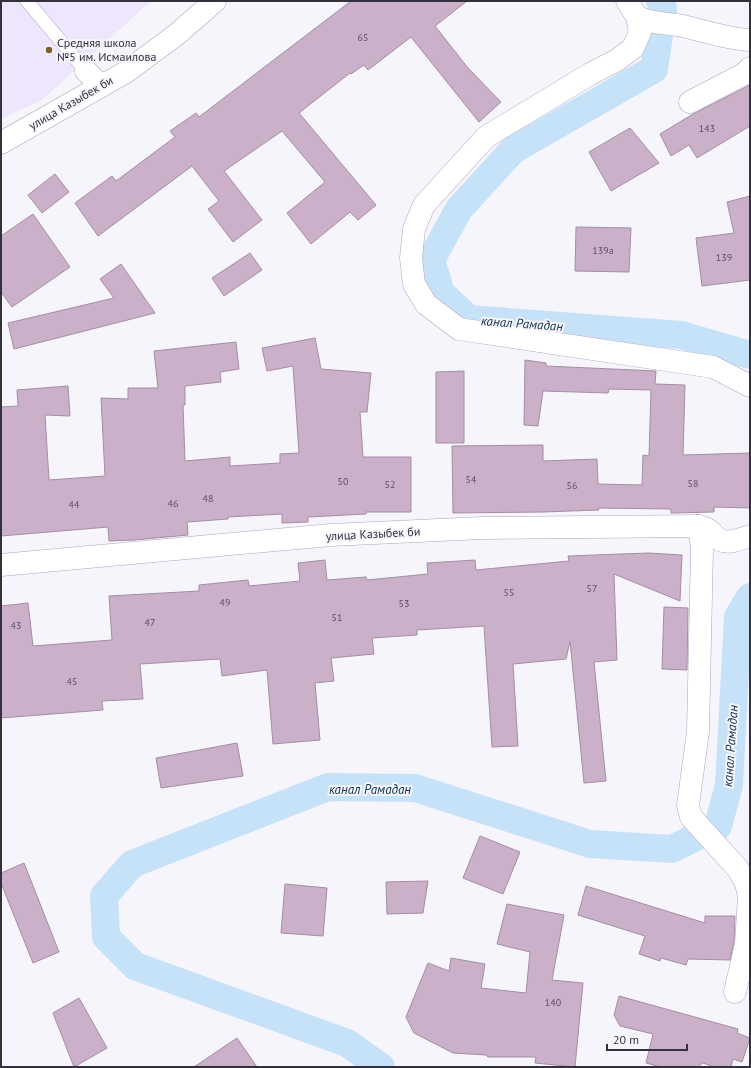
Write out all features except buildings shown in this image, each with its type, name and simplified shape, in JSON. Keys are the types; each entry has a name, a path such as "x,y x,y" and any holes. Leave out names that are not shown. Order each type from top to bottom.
{"street":[{"name":"улица Казыбек би","path":"1,143 126,72 176,36 215,1"},
{"path":"750,40 738,40 637,14 640,32 633,48 617,60 590,74 486,137 424,204 414,228 411,258 414,284 426,304 459,329 712,367 750,386"},
{"path":"690,102 744,74 750,68"},
{"path":"86,71 101,86"},
{"path":"735,992 746,944 749,897 746,883 738,869 691,817 688,805 698,732 702,548 699,526 710,529 717,539 728,543 745,538"},
{"name":"улица Казыбек би","path":"1,565 331,535 482,528 699,526"}],"lane":[{"path":"27,1 86,71"}],"shaded area":[{"name":"Средняя школа №5 им. Исмаилова","path":"1,1 151,1 42,100 1,119"}],"waterway":[{"name":"канал Рамадан","path":"660,1 663,9 654,69 513,150 459,209 431,260 441,293 469,319 681,335 750,355"},
{"name":"канал Рамадан","path":"381,1067 347,1043 135,966 106,937 104,896 132,864 328,787 415,788 590,844 672,849 718,826 729,785 738,617 750,597"}],"place":[{"name":"Средняя школа №5 им. Исмаилова","path":"49,50"}]}
